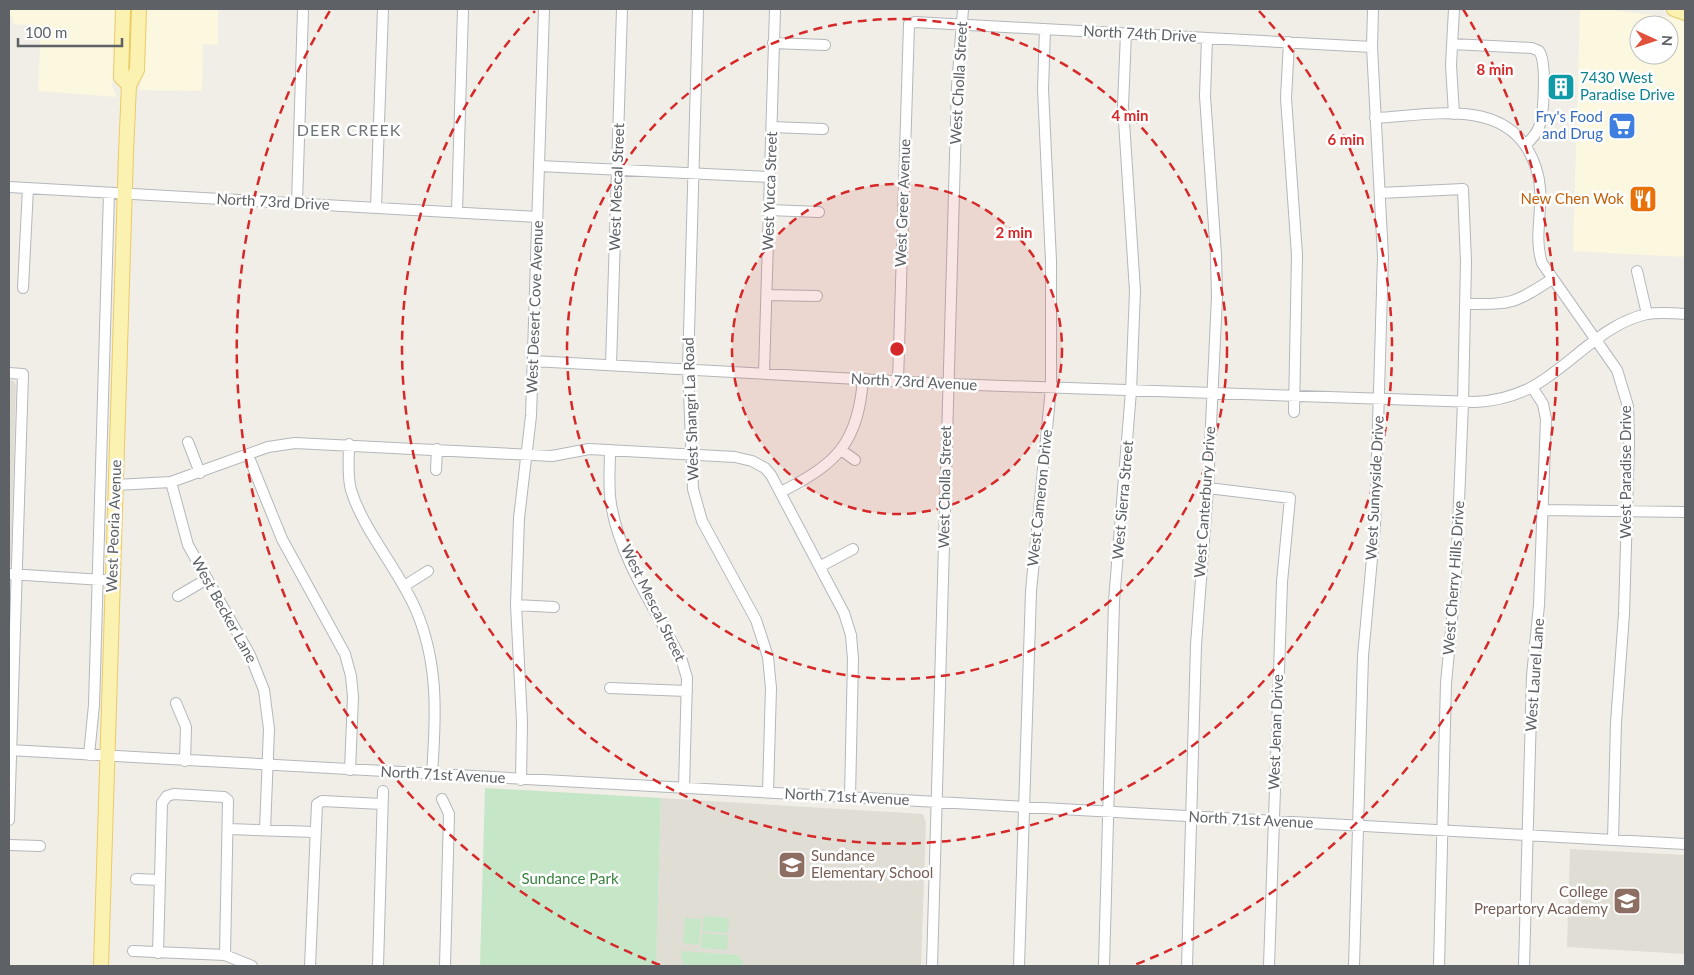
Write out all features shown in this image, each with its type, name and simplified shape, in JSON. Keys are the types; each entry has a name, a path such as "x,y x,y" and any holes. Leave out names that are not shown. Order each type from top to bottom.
{"main road":[{"name":"West Peoria Avenue","path":"123,9 121,77 129,85"},
{"name":"West Peoria Avenue","path":"101,966 129,85 137,70 139,9"},
{"path":"1674,9 1685,13"},
{"path":"122,44 138,44"}],"street":[{"path":"297,203 303,9"},
{"path":"376,208 383,9"},
{"path":"457,212 463,9"},
{"name":"West Desert Cove Avenue","path":"521,780 522,722 516,605 519,518 527,454 533,361 544,9"},
{"name":"West Mescal Street","path":"611,365 622,9"},
{"name":"West Shangri La Road","path":"698,9 688,369 693,489 698,510 756,620 768,657 772,688 768,792"},
{"name":"West Yucca Street","path":"764,373 775,9"},
{"name":"West Cholla Street","path":"932,966 957,86 963,9"},
{"name":"West Sunnyside Drive","path":"1354,966 1363,656 1375,526 1383,257 1375,118 1372,9"},
{"path":"1454,9 1452,44 1454,114"},
{"name":"North 74th Drive","path":"909,24 915,22 1372,47"},
{"name":"West Greer Avenue","path":"898,382 909,24"},
{"name":"West Cameron Drive","path":"1019,966 1031,591 1051,388 1051,261 1043,89 1045,29"},
{"name":"West Sierra Street","path":"1104,966 1114,601 1131,391 1135,291 1123,106 1126,33"},
{"name":"West Canterbury Drive","path":"1187,966 1196,635 1208,488 1217,289 1205,96 1207,38"},
{"path":"1289,42 1286,98 1297,255 1294,412"},
{"path":"774,43 825,45"},
{"path":"1375,118 1454,114 1490,118 1509,129 1525,145 1535,136 1541,121 1543,63 1539,51 1532,48 1452,44"},
{"path":"772,128 823,129"},
{"name":"West Paradise Drive","path":"1525,145 1535,164 1540,187 1539,254 1552,278 1617,370 1628,406 1627,513 1613,840"},
{"path":"539,166 770,177"},
{"name":"North 73rd Drive","path":"9,187 538,217"},
{"path":"23,288 28,188"},
{"name":"West Cherry Hills Drive","path":"1380,194 1463,190 1465,304 1462,402 1456,577 1446,683 1439,966"},
{"name":"West Peoria Avenue","path":"89,755 92,731 98,580 109,193"},
{"path":"769,210 819,212"},
{"path":"1637,272 1647,314"},
{"path":"1465,304 1515,302 1552,278"},
{"path":"766,295 817,296"},
{"name":"North 73rd Avenue","path":"533,361 898,382 1462,402 1502,399 1532,387 1597,340 1621,325 1647,314 1685,314"},
{"path":"9,373 23,374 13,575 9,820"},
{"path":"781,492 813,475 841,450 858,417 863,380"},
{"name":"West Laurel Lane","path":"1524,966 1532,676 1540,605 1545,410 1532,387"},
{"path":"188,442 200,473"},
{"path":"116,485 171,482 285,443 350,444 552,456 588,449 735,457 752,461 765,468 781,492 844,613 852,641 853,659 850,797"},
{"path":"350,444 349,478 356,501 404,586 425,634 433,669 436,703 432,774"},
{"path":"436,470 438,449"},
{"name":"West Mescal Street","path":"610,450 610,493 617,529 628,556 682,661 687,678 684,788"},
{"path":"841,450 855,460"},
{"path":"248,455 282,539 346,654 353,698 350,770"},
{"name":"West Becker Lane","path":"171,482 185,535 207,579 250,655 264,690 269,729 265,830"},
{"name":"West Jenan Drive","path":"1208,488 1290,498 1282,582 1269,966"},
{"path":"1542,510 1627,513 1685,512"},
{"path":"821,566 852,549"},
{"path":"404,586 428,571"},
{"path":"13,575 112,581"},
{"path":"178,596 207,579"},
{"path":"516,605 554,606"},
{"path":"610,688 687,691"},
{"path":"176,703 186,727 185,761"},
{"name":"North 71st Avenue","path":"10,750 268,766 768,792 1108,813 1685,844"},
{"path":"378,966 383,791"},
{"path":"158,953 162,802 167,796 224,798 228,800 229,829 225,955"},
{"path":"442,799 449,814 445,966"},
{"path":"310,966 316,804 322,801 382,804"},
{"path":"229,829 315,832"},
{"path":"9,845 40,846"},
{"path":"136,879 160,880"},
{"path":"133,951 225,955 252,966"}],"shaded area":[{"path":"9,9 115,9 112,86 117,97 38,91 41,26 13,24 13,17 9,17"},
{"path":"146,9 218,9 218,45 203,44 202,91 139,90 145,55"},
{"path":"1580,9 1602,9 1652,15 1629,15 1629,65 1679,65 1679,18 1685,19 1685,257 1573,251"},
{"path":"9,380 14,381 16,386 11,564 9,567"},
{"name":"Sundance Elementary School","path":"661,798 923,814 926,823 921,966 656,966"},
{"name":"College Prepartory Academy","path":"1570,849 1685,855 1685,954 1567,947"}],"green space":[{"name":"Sundance Park","path":"485,788 661,798 656,966 480,966"},
{"path":"704,916 729,918 728,933 702,931"},
{"path":"685,918 701,919 699,945 683,943"},
{"path":"702,933 728,935 727,950 701,948"},
{"path":"681,951 738,955 743,962 742,966 683,966"}],"place":[{"name":"7430 West Paradise Drive","path":"1561,87"},
{"name":"Fry's Food and Drug","path":"1622,126"},
{"name":"New Chen Wok","path":"1643,199"},
{"name":"Sundance Elementary School","path":"792,865"},
{"name":"College Prepartory Academy","path":"1627,901"}],"district":[{"name":"DEER CREEK","path":"349,130"}]}
